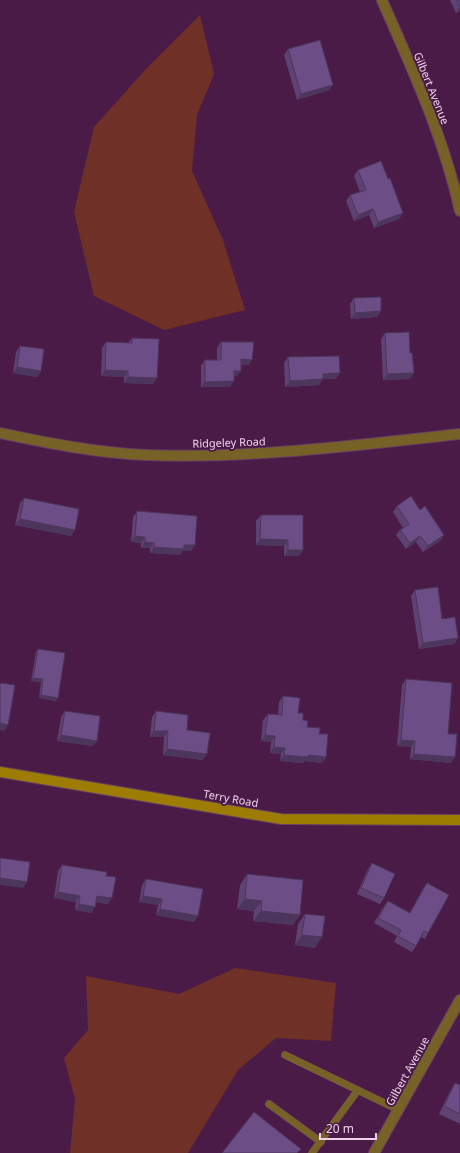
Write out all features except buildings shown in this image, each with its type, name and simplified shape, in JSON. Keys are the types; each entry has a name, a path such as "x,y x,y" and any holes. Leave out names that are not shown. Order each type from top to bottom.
{"street":[{"name":"Gilbert Avenue","path":"382,0 428,105 444,150 460,210"},
{"name":"Ridgeley Road","path":"0,433 69,447 145,455 287,452 460,434"},
{"name":"Terry Road","path":"0,772 281,819 460,820"},
{"name":"Gilbert Avenue","path":"374,1153 460,1000"}],"lane":[{"path":"285,1055 399,1110"},
{"path":"312,1153 358,1090"},
{"path":"270,1104 321,1142"}],"shaded area":[{"path":"200,15 214,74 197,115 192,171 223,240 245,310 164,330 94,296 74,212 94,127 145,70"},
{"path":"235,968 336,983 331,1041 276,1038 238,1070 188,1153 70,1153 75,1099 64,1058 88,1030 86,976 179,994"}]}
